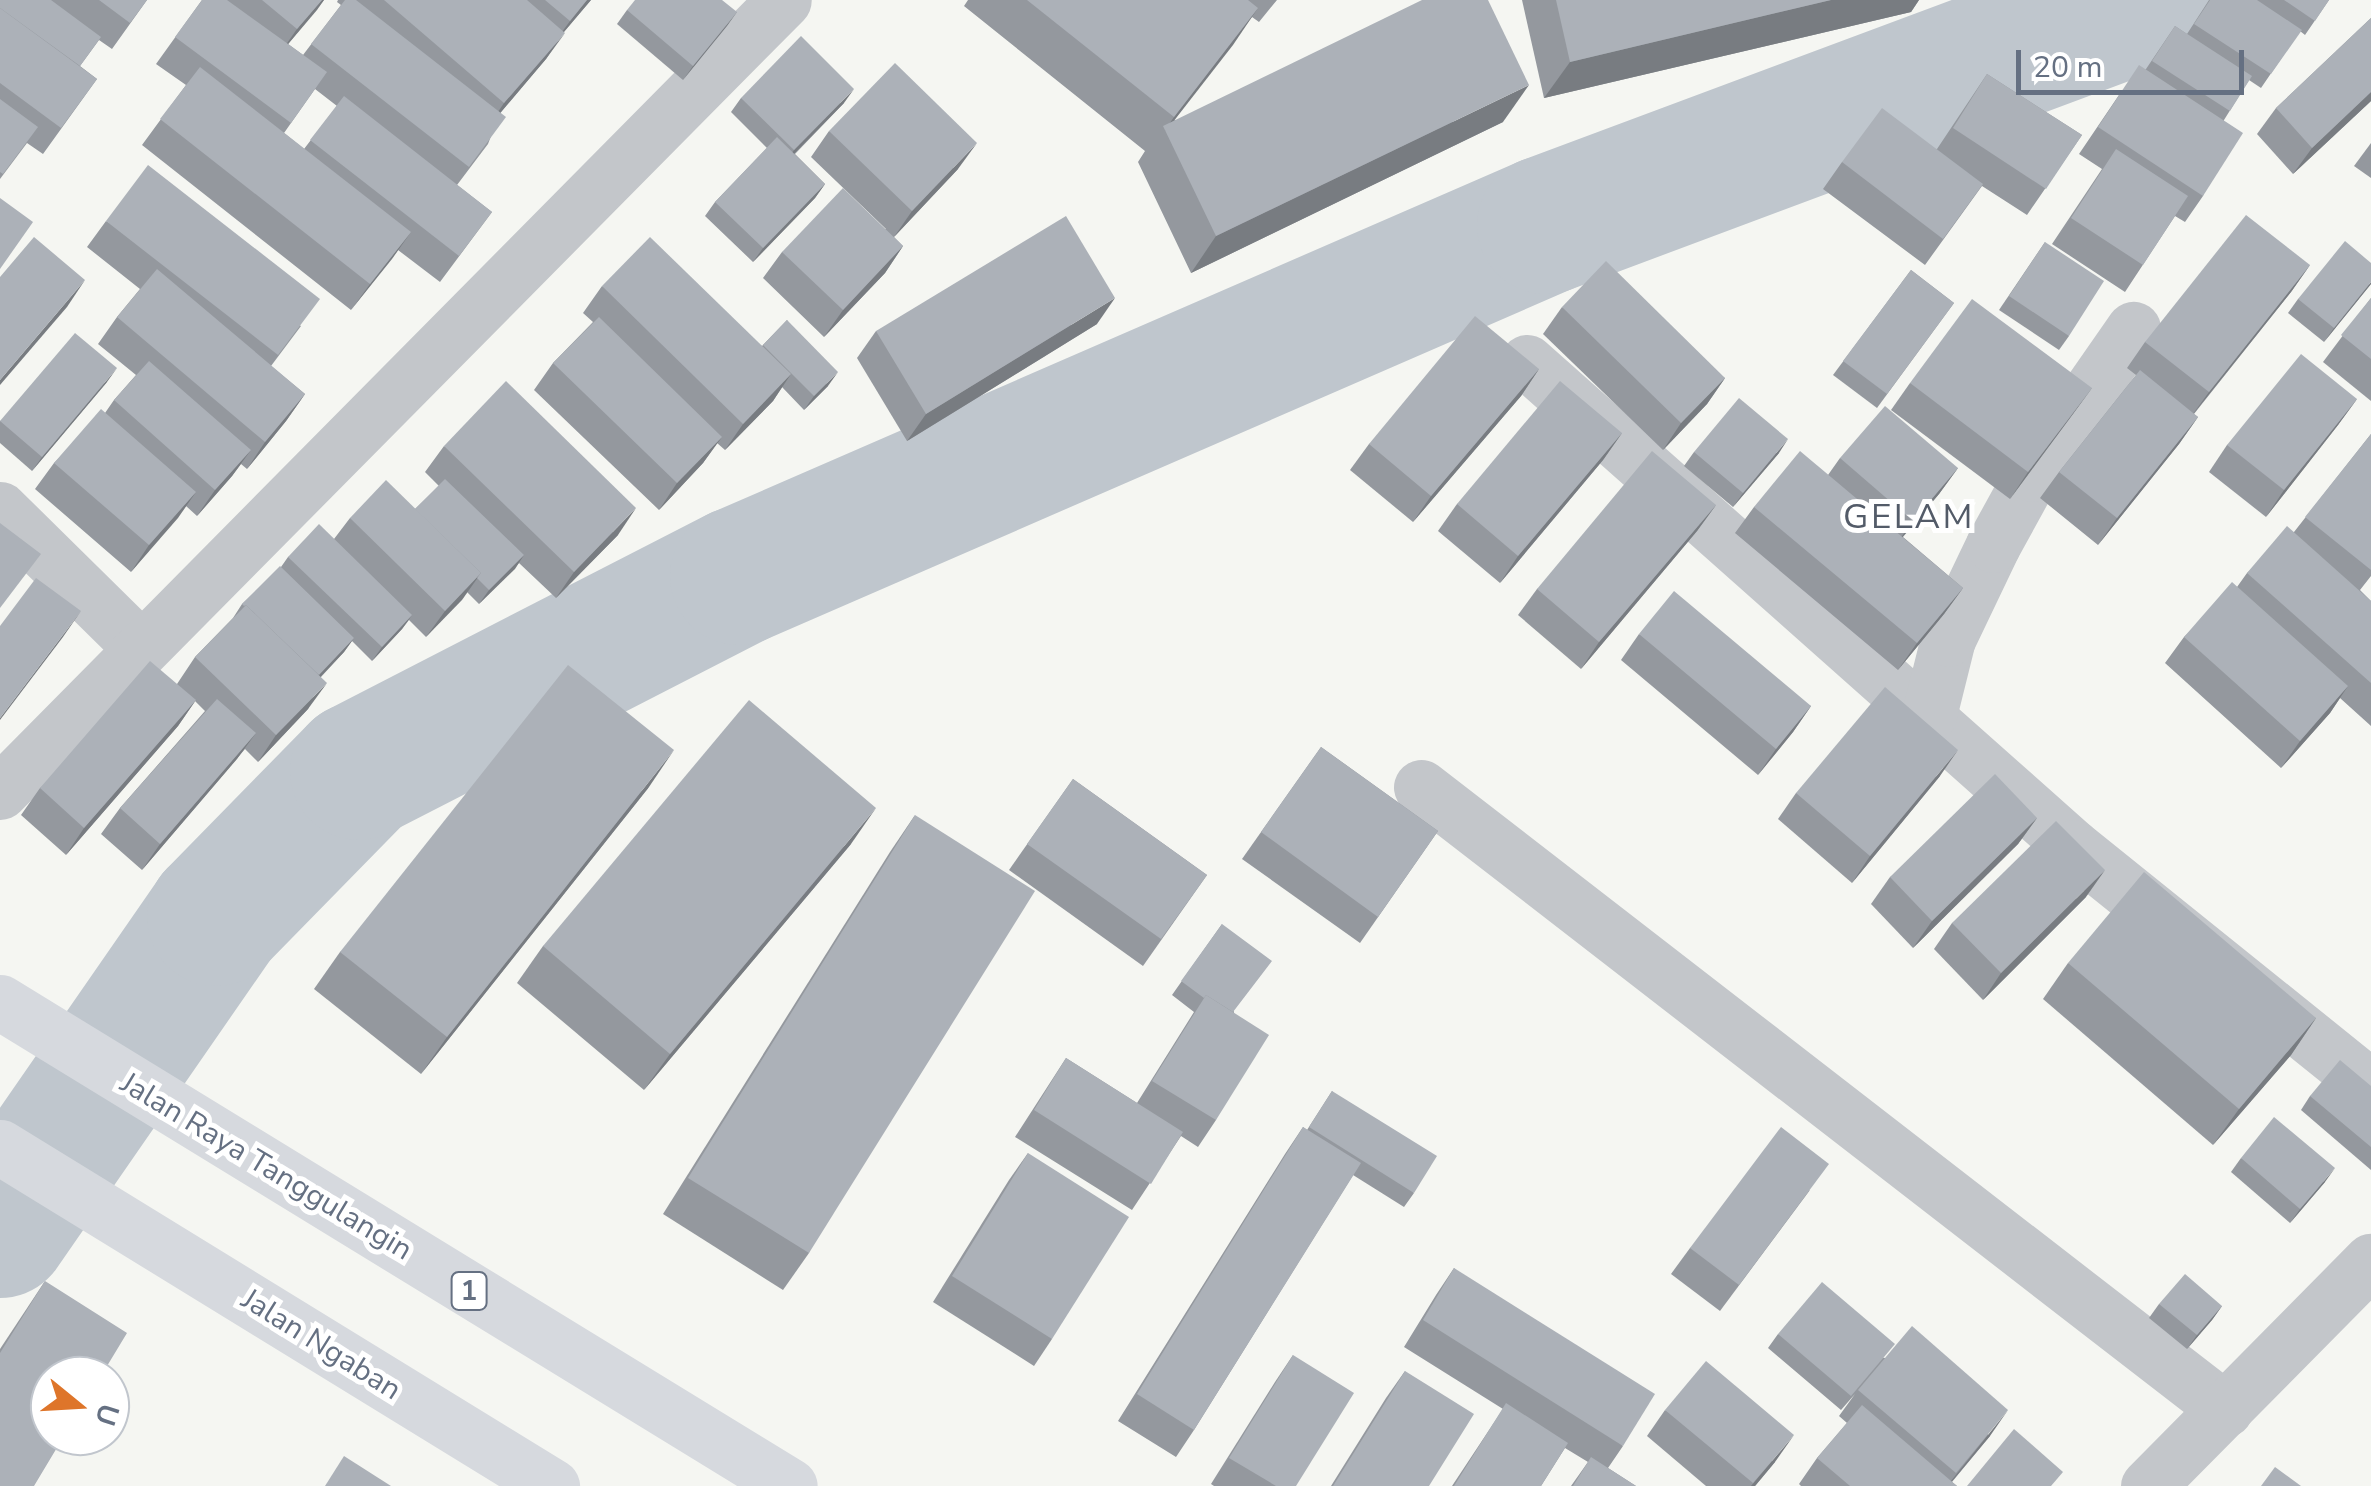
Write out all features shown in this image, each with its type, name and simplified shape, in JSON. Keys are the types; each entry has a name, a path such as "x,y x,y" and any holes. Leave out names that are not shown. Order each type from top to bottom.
{"highway":[{"name":"Jalan Raya Tanggulangin","path":"0,1002 790,1486"},
{"name":"Jalan Ngaban","path":"0,1148 91,1202 523,1479"}],"street":[{"path":"0,792 138,646 773,3"},
{"path":"1929,715 1948,639 1993,545 2032,474 2133,329"},
{"path":"1528,362 2073,847 2371,1087"},
{"path":"0,509 138,646"},
{"path":"1422,787 2225,1409"},
{"path":"2148,1486 2371,1261"}],"building":[{"path":"0,0 51,0 101,37 80,66 0,8"},
{"path":"99,0 147,0 130,23"},
{"path":"202,0 227,0 327,72 291,123 175,37"},
{"path":"262,0 322,0 297,29"},
{"path":"345,0 356,0 506,117 469,167 311,44"},
{"path":"384,0 527,0 565,33 504,103"},
{"path":"545,0 587,0 570,21"},
{"path":"635,0 722,0 737,12 693,66 627,10"},
{"path":"1027,0 1248,0 1258,8 1174,117"},
{"path":"1422,0 1488,0 1529,85 1216,236 1163,126"},
{"path":"1556,0 1831,0 1570,62"},
{"path":"2210,0 2257,0 2302,30 2271,74 2194,24"},
{"path":"2284,0 2329,0 2315,21"},
{"path":"0,8 97,79 61,128 0,83"},
{"path":"2371,18 2371,92 2312,148 2276,108"},
{"path":"2175,26 2252,76 2230,111 2152,61"},
{"path":"801,36 854,89 794,150 741,98"},
{"path":"895,63 977,143 912,211 829,131"},
{"path":"2139,65 2243,133 2203,196 2098,127"},
{"path":"200,67 411,232 370,284 160,119"},
{"path":"1987,74 2082,135 2046,189 1953,128"},
{"path":"344,96 492,212 459,256 310,140"},
{"path":"0,99 38,127 3,174 0,172"},
{"path":"1882,108 1983,184 1943,239 1842,162"},
{"path":"777,137 825,184 763,248 715,202"},
{"path":"2116,149 2188,196 2143,265 2071,218"},
{"path":"148,165 320,299 278,355 106,221"},
{"path":"843,188 903,246 843,310 782,252"},
{"path":"0,198 33,222 0,269"},
{"path":"2246,215 2310,265 2209,392 2145,342"},
{"path":"1066,216 1115,298 926,414 876,331"},
{"path":"34,237 85,280 0,380 0,277"},
{"path":"650,237 791,374 743,424 602,286"},
{"path":"2345,241 2371,263 2371,282 2334,328 2298,299"},
{"path":"2045,242 2104,281 2069,336 2009,296"},
{"path":"1606,261 1725,378 1681,423 1562,307"},
{"path":"157,269 305,394 265,442 117,317"},
{"path":"1911,270 1954,303 1887,394 1843,361"},
{"path":"2371,298 2371,359 2341,335"},
{"path":"1972,299 2092,388 2028,472 1910,383"},
{"path":"1475,316 1539,369 1431,496 1369,444"},
{"path":"599,317 722,437 677,483 553,363"},
{"path":"787,320 838,372 814,396 763,345"},
{"path":"75,333 117,368 42,457 0,421"},
{"path":"2301,354 2357,399 2284,490 2227,445"},
{"path":"149,361 251,450 215,490 114,400"},
{"path":"2140,370 2198,417 2117,518 2059,472"},
{"path":"506,381 636,508 574,572 444,446"},
{"path":"1560,381 1622,433 1518,556 1457,504"},
{"path":"1739,398 1788,439 1743,493 1694,452"},
{"path":"1885,406 1958,468 1913,521 1840,458"},
{"path":"101,409 196,492 149,545 54,463"},
{"path":"2371,434 2371,570 2305,517"},
{"path":"1652,451 1716,505 1599,642 1537,589"},
{"path":"1800,451 1963,588 1917,643 1754,507"},
{"path":"445,479 524,555 489,590 477,578 481,573 415,509"},
{"path":"386,480 481,573 445,611 350,518"},
{"path":"0,523 41,554 0,608"},
{"path":"319,524 412,615 382,647 288,557"},
{"path":"2287,526 2371,601 2371,683 2247,573"},
{"path":"280,566 354,638 319,675 242,604"},
{"path":"36,578 81,611 0,718 0,626"},
{"path":"2232,582 2348,686 2300,741 2184,637"},
{"path":"1674,591 1811,706 1776,749 1639,634"},
{"path":"246,605 327,683 276,735 195,657"},
{"path":"150,661 196,700 84,828 40,788"},
{"path":"568,665 674,750 447,1037 340,952"},
{"path":"1885,687 1958,750 1870,856 1796,793"},
{"path":"217,699 256,733 160,844 120,808"},
{"path":"749,700 876,808 670,1054 543,946"},
{"path":"1321,747 1438,831 1378,917 1261,832"},
{"path":"1995,774 2037,818 1932,921 1890,877"},
{"path":"1073,779 1207,875 1161,939 1027,844"},
{"path":"915,815 1035,891 809,1253 688,1178"},
{"path":"2056,821 2105,870 2001,973 1952,923"},
{"path":"2144,872 2316,1018 2239,1109 2068,963"},
{"path":"1222,924 1272,961 1233,1012 1181,981"},
{"path":"1206,995 1269,1035 1216,1120 1152,1081"},
{"path":"1066,1058 1183,1132 1151,1184 1034,1110"},
{"path":"2340,1060 2371,1086 2371,1147 2310,1096"},
{"path":"1332,1091 1437,1156 1414,1193 1309,1127"},
{"path":"2274,1117 2335,1168 2300,1209 2241,1158"},
{"path":"1303,1127 1361,1163 1194,1430 1137,1394"},
{"path":"1781,1127 1829,1164 1739,1285 1690,1248"},
{"path":"1028,1153 1129,1217 1052,1339 952,1276"},
{"path":"1454,1268 1655,1394 1623,1446 1423,1320"},
{"path":"2185,1274 2222,1306 2197,1335 2159,1304"},
{"path":"45,1281 127,1333 113,1356 30,1356 30,1456 52,1456 34,1486 0,1486 0,1353"},
{"path":"1822,1282 1895,1344 1851,1396 1778,1334"},
{"path":"1912,1326 2008,1410 1956,1473 1858,1390"},
{"path":"1293,1355 1354,1393 1296,1486 1276,1486 1229,1458"},
{"path":"1706,1361 1794,1435 1753,1483 1665,1410"},
{"path":"1405,1371 1474,1414 1429,1486 1333,1486"},
{"path":"1506,1403 1568,1443 1541,1486 1454,1486"},
{"path":"1862,1405 1957,1486 1850,1486 1817,1458"},
{"path":"2014,1429 2063,1472 2051,1486 1967,1486"},
{"path":"344,1456 391,1486 325,1486"},
{"path":"1591,1457 1636,1486 1573,1486"},
{"path":"2275,1467 2301,1486 2261,1486"}],"waterway":[{"path":"0,1229 216,917 359,771 739,576 1546,225 2149,0"}],"district":[{"name":"GELAM","path":"1909,517"}]}
